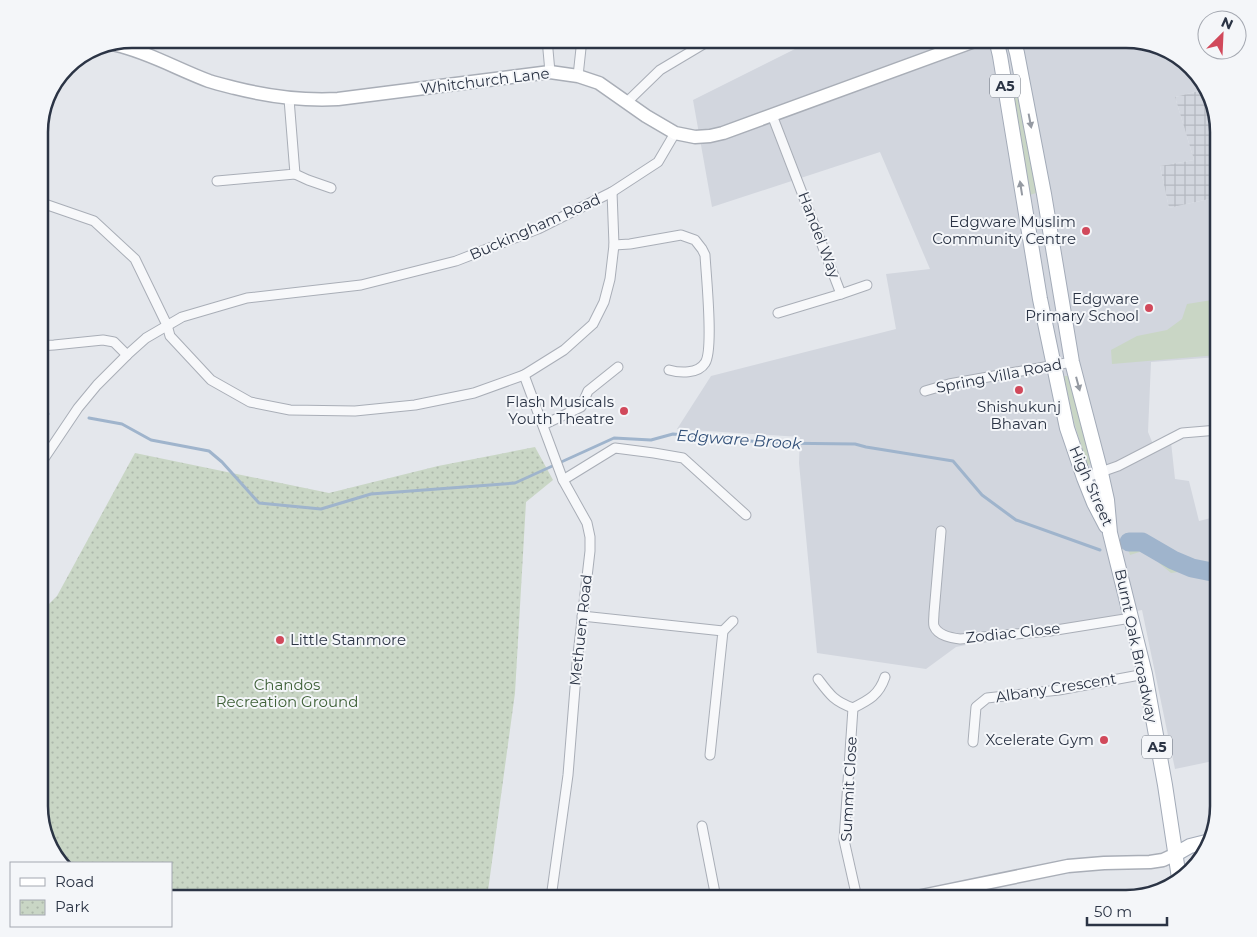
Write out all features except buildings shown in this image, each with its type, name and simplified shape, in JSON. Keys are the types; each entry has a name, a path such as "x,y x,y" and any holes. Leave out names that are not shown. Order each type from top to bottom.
{"main road":[{"name":"Whitchurch Lane","path":"126,48 211,82 289,99 338,99 550,72 578,76 599,83 646,116 675,133 695,137 710,136 772,115 955,48"},
{"name":"High Street","path":"998,48 1026,218 1053,365 1067,428 1094,503 1110,533"},
{"name":"High Street","path":"1016,48 1044,194 1072,362 1101,473 1107,500 1110,533"},
{"name":"Burnt Oak Broadway","path":"1110,533 1145,674 1166,785 1176,854"},
{"path":"951,890 1068,866 1163,860 1190,846 1199,847"},
{"name":"A5","path":"1176,854 1178,871"}],"street":[{"path":"548,48 550,72"},
{"path":"578,76 581,48"},
{"path":"627,102 660,70 692,48"},
{"path":"289,99 295,174"},
{"name":"Handel Way","path":"772,115 841,294 778,313"},
{"name":"Buckingham Road","path":"48,453 78,408 97,385 146,338 182,317 247,298 361,285 456,261 538,229 612,192 658,162 675,133"},
{"path":"217,181 295,174 331,188"},
{"path":"48,205 94,221 135,259 167,325 170,336 211,380 250,402 290,410 355,411 415,405 474,393 524,375 564,350 593,324 604,302 610,279 614,245 612,192"},
{"path":"614,245 681,235 695,240 702,249 709,329 706,362 702,367 684,372 669,370"},
{"path":"841,294 867,285"},
{"path":"48,345 103,340 114,342 127,355"},
{"name":"Spring Villa Road","path":"925,391 950,384 1072,362"},
{"path":"542,425 581,407 588,391 618,367"},
{"name":"Methuen Road","path":"524,375 563,480 587,523 590,537 568,775 552,890"},
{"path":"1084,478 1118,466 1182,433 1210,431"},
{"path":"563,480 615,448 683,458 746,514"},
{"name":"Zodiac Close","path":"941,531 934,614 934,626 938,632 960,639 974,638 1050,631 1131,618"},
{"path":"582,616 723,631"},
{"path":"710,755 723,631 733,621"},
{"name":"Albany Crescent","path":"973,742 976,707 987,698 1059,690 1145,674"},
{"path":"818,679 839,703 853,708 879,691 885,677"},
{"name":"Summit Close","path":"853,708 844,840 854,890"},
{"path":"702,826 714,890"},
{"path":"975,885 976,890"}],"shaded area":[{"path":"797,48 1136,48 1152,52 1167,59 1189,76 1199,91 1175,97 1194,160 1160,166 1169,208 1210,199 1210,358 1151,362 1148,432 1155,449 1171,442 1175,479 1189,481 1199,521 1210,518 1210,762 1175,769 1142,610 956,647 926,669 817,653 799,463 800,437 677,429 711,376 896,329 886,274 930,269 880,152 712,207 693,100"},
{"path":"1199,91 1205,105 1210,132 1210,199 1169,208 1160,166 1194,160 1175,97"}],"green space":[{"path":"1017,78 1036,193 1030,195 1011,79"},
{"path":"1210,300 1210,356 1112,364 1111,350 1137,336 1167,330 1182,319 1187,304"},
{"path":"1064,376 1070,376 1092,464 1087,465 1074,422"},
{"name":"Chandos Recreation Ground","path":"535,447 553,480 526,502 515,693 488,890 172,890 172,862 68,861 56,843 50,827 48,811 48,605 57,596 135,453 329,493 438,466"},
{"path":"1124,536 1137,537 1189,561 1209,566 1210,578 1193,570 1171,573 1159,563 1158,555 1146,550 1130,555"}],"waterway":[{"name":"Edgware Brook","path":"89,418 122,424 151,440 209,451 222,462 259,503 321,509 371,494 515,483 614,438 651,440 673,434 772,443 855,444 953,461 982,495 1016,520 1100,550"},
{"name":"Edgware Brook","path":"1129,542 1142,542 1173,560 1192,568 1210,572"}],"place":[{"name":"Edgware Muslim Community Centre","path":"1086,231"},
{"name":"Edgware Primary School","path":"1149,308"},
{"name":"Shishukunj Bhavan","path":"1019,390"},
{"name":"Flash Musicals Youth Theatre","path":"624,411"},
{"name":"Little Stanmore","path":"280,640"},
{"name":"Xcelerate Gym","path":"1104,740"}]}
